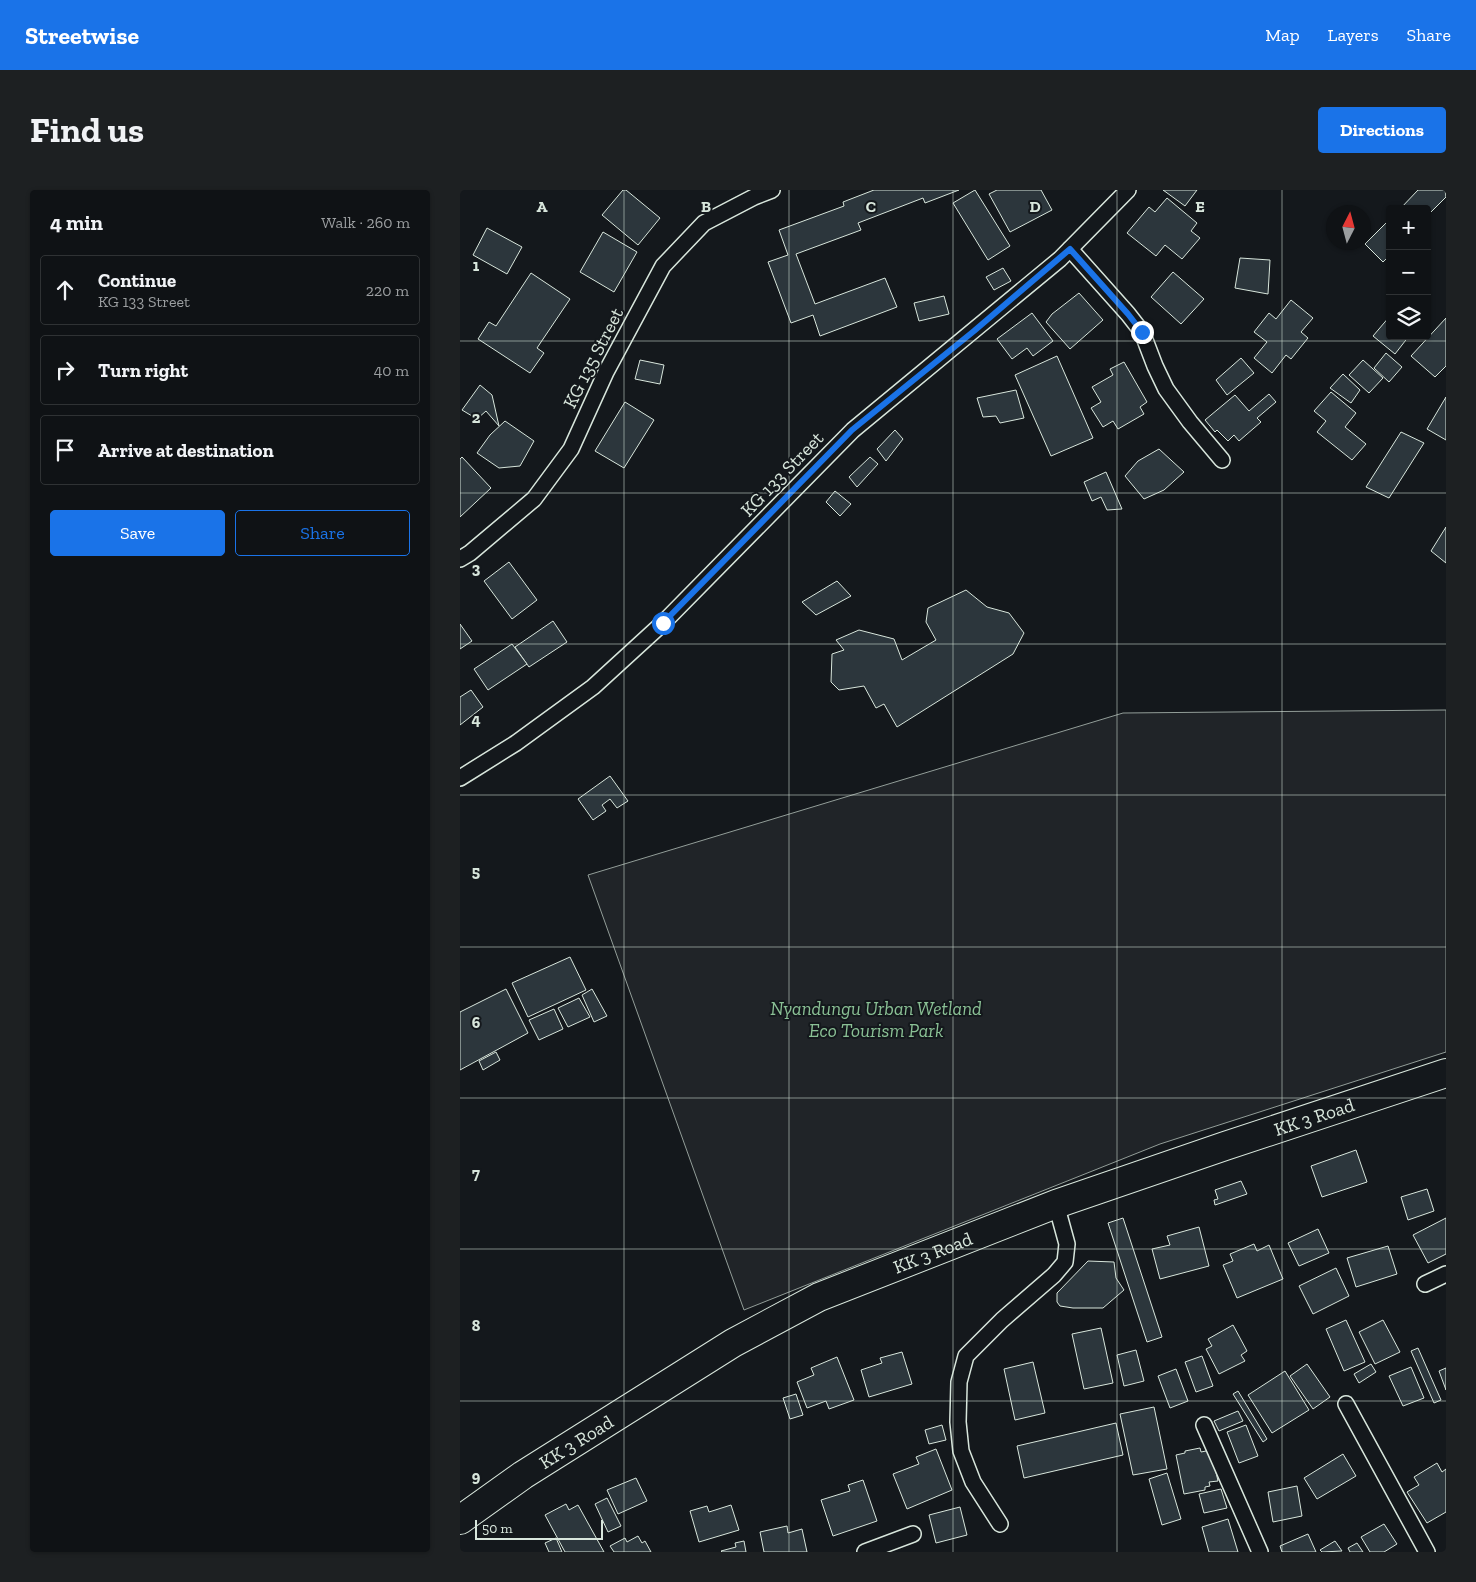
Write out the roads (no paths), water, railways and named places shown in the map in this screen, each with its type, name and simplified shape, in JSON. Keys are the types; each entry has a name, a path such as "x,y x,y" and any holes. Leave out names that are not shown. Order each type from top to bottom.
{"highway":[{"name":"KK 3 Road","path":"460,1520 524,1475 733,1343 819,1297 1056,1204 1225,1146 1446,1074"}],"street":[{"name":"KG 135 Street","path":"460,559 470,553 534,499 571,449 606,372 663,266 704,223 754,197 772,190"},
{"name":"KG 133 Street","path":"460,778 516,743 593,686 663,623 852,430 974,331 1070,249 1128,190"},
{"path":"1070,249 1142,332 1166,389 1190,422 1222,460"},
{"path":"1000,1524 973,1482 961,1451 958,1422 959,1382 966,1356 1002,1320 1054,1275 1065,1262 1067,1244 1056,1204"},
{"path":"1425,1284 1446,1274"},
{"path":"1346,1404 1427,1552"},
{"path":"1204,1425 1260,1552"},
{"path":"865,1552 913,1534"}],"park label":[{"name":"Nyandungu Urban Wetland Eco Tourism Park","path":"876,1019"}]}
